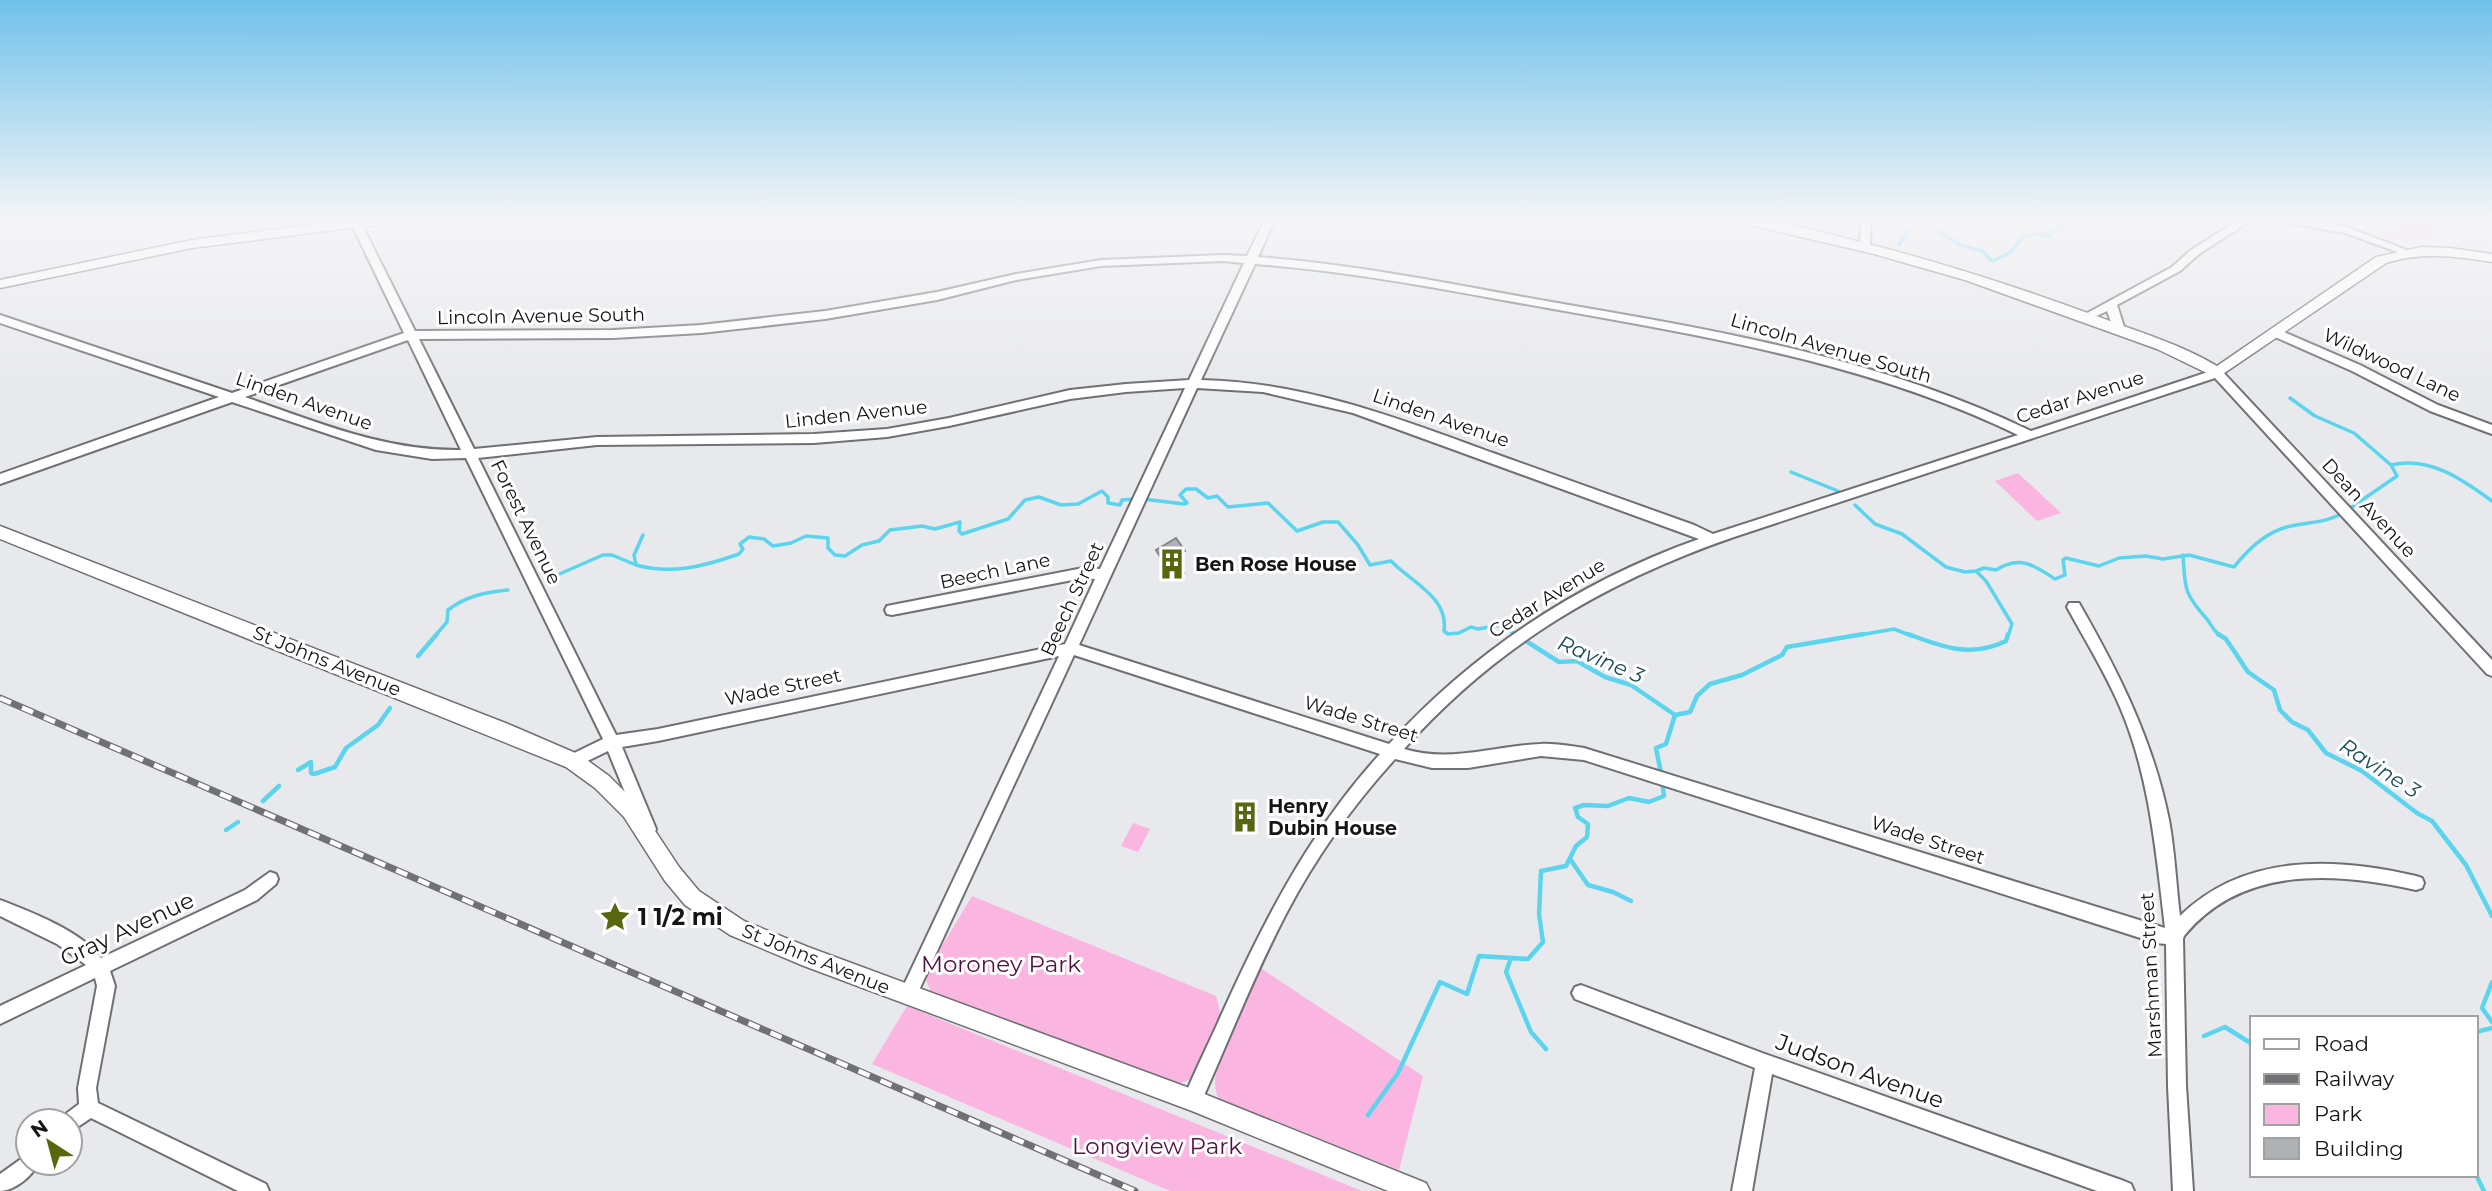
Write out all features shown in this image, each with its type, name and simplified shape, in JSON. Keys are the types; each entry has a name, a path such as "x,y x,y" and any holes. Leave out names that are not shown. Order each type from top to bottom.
{"street":[{"path":"0,284 45,275"},
{"name":"Forest Avenue","path":"381,275 634,788 654,846"},
{"name":"Lincoln Avenue South","path":"0,480 410,335 613,334 701,329 837,313 937,296 1031,275"},
{"name":"Beech Street","path":"908,995 1244,275"},
{"name":"Lincoln Avenue South","path":"1375,275 1720,335 1796,353 1909,386 2004,422 2029,435"},
{"path":"1964,275 2119,330 2217,373 2359,275"},
{"path":"2085,317 2166,275"},
{"path":"2111,304 2119,330"},
{"name":"Linden Avenue","path":"0,319 404,453 437,456 595,441 839,438 935,425 1073,394 1121,387 1193,385 1286,393 1353,408 1515,464 1710,538"},
{"name":"Wildwood Lane","path":"2277,333 2356,368 2434,408 2492,430"},
{"name":"Cedar Avenue","path":"1192,1100 1247,974 1298,877 1319,844 1389,752 1437,704 1488,661 1550,617 1624,575 1710,538 2217,373"},
{"name":"Dean Avenue","path":"2217,373 2492,670"},
{"name":"St Johns Avenue","path":"0,532 512,734 573,761 602,782 631,811 671,874 692,898 737,928 908,995 1192,1100 1418,1191"},
{"name":"Beech Lane","path":"892,610 1083,573 1105,575"},
{"name":"Marshman Street","path":"2074,607 2110,671 2144,754 2161,821 2174,937 2176,1072 2183,1191"},
{"name":"Wade Street","path":"573,761 611,742 1071,648 1389,752 1432,761 1468,761 1541,750 1584,754 2156,935 2174,937"},
{"path":"2174,937 2183,924 2205,905 2236,886 2287,871 2328,869 2361,872 2416,883"},
{"name":"Gray Avenue","path":"0,1015 251,895 270,879"},
{"path":"0,908 86,951 100,967 106,986 87,1088 89,1108"},
{"name":"Judson Avenue","path":"1581,993 1765,1063 2124,1191"},
{"path":"1742,1191 1765,1063"},
{"path":"84,1112 89,1108"},
{"path":"89,1108 258,1191"},
{"path":"0,1186 14,1175"}],"green space":[{"path":"2018,473 2061,513 2037,521 1995,481"},
{"path":"1133,823 1150,829 1138,852 1121,846"},
{"name":"Moroney Park","path":"972,896 1216,996 1221,1015 1191,1079 1178,1084 931,992 926,980 927,971"},
{"path":"1259,967 1423,1076 1399,1170 1219,1099 1215,1086 1220,1052"},
{"name":"Longview Park","path":"907,1006 1362,1191 1170,1191 872,1064"}],"building":[{"name":"Ben Rose House","path":"1176,538 1185,551 1173,556 1184,573 1173,577 1156,550"},
{"name":"Henry Dubin House","path":"1245,804 1257,811 1246,829 1236,826 1240,818 1236,817"}],"waterway":[{"path":"2290,398 2315,416 2354,433 2391,465"},
{"name":"Ravine 3","path":"2391,465 2419,464 2444,471 2492,501"},
{"name":"Ravine 3","path":"2349,509 2397,476 2391,465"},
{"path":"1791,472 1838,491"},
{"name":"Ravine 3","path":"1143,499 1184,504 1187,503 1180,495 1186,489 1196,489 1208,498 1217,496 1228,507 1268,503 1297,531 1323,522 1338,522 1358,545 1370,565 1391,561 1435,599 1444,619 1444,631 1448,634 1459,633 1471,627 1478,629 1501,625 1518,636"},
{"name":"Ravine 3","path":"636,565 675,569 714,562 739,554 743,549 740,544 749,537 764,539 773,546 791,543 806,536 828,538 828,548 835,555 845,556 862,545 879,541 890,530 922,526 935,529 960,522 959,531 962,534 1008,519 1025,500 1039,497 1061,505 1078,504 1102,491 1108,497 1108,503 1120,505 1122,500 1135,499"},
{"path":"1855,505 1875,524 1902,534 1946,567 1965,572 1976,571"},
{"name":"Ravine 3","path":"2183,556 2189,555 2234,567 2254,546 2277,530 2326,520 2343,513"},
{"name":"Ravine 3","path":"636,565 634,555 643,535"},
{"name":"Ravine 3","path":"548,579 603,555 612,555 636,565"},
{"name":"Ravine 3","path":"1976,571 1984,568 1996,570 2012,563 2020,563 2033,566 2055,579 2065,575 2063,560 2066,558 2099,566 2119,558 2146,556 2163,559 2183,556"},
{"name":"Ravine 3","path":"2183,556 2185,583 2190,596 2220,636"},
{"name":"Ravine 3","path":"1976,571 1986,581 2012,624 2008,636"},
{"name":"Ravine 3","path":"435,636 447,622 448,610 455,605 476,596 508,590"},
{"name":"Ravine 3","path":"1854,636 1894,629 1912,636"},
{"name":"Ravine 3","path":"418,656 437,634"},
{"name":"Ravine 3","path":"1515,634 1559,662 1577,661 1605,677 1631,685 1675,715"},
{"name":"Ravine 3","path":"1675,715 1690,712 1697,696 1710,684 1742,675 1782,655 1787,647 1864,634"},
{"name":"Ravine 3","path":"1908,634 1933,643 1969,650 2006,641 2008,634"},
{"name":"Ravine 3","path":"2220,636 2226,639 2248,672 2274,690 2280,710 2292,722 2308,730 2326,753 2362,771 2417,813 2432,821 2466,865 2492,916"},
{"name":"Ravine 3","path":"298,770 311,762 311,773 314,774 335,767 346,748 378,725 390,708"},
{"name":"Ravine 3","path":"1661,773 1656,748 1666,744 1675,715"},
{"name":"Ravine 3","path":"1368,1115 1398,1073 1440,982 1467,994 1479,956 1528,959 1543,942 1539,914 1541,871 1566,866 1576,846 1587,837 1588,824 1578,817 1575,808 1584,805 1608,806 1629,798 1649,802 1664,796 1662,781"},
{"name":"Ravine 3","path":"263,801 279,786"},
{"name":"Ravine 3","path":"226,830 238,822"},
{"path":"1570,859 1588,885 1613,892 1631,901"},
{"path":"1511,958 1506,972 1531,1032 1546,1049"},
{"name":"Ravine 3","path":"2492,982 2482,1008 2492,1022"},
{"path":"2204,1036 2225,1027 2250,1043"},
{"name":"Ravine 3","path":"2478,1032 2492,1028"},
{"name":"Ravine 3","path":"2477,1177 2484,1191"}],"railway":[{"path":"0,698 1135,1191"}],"place":[{"name":"Ben Rose House","path":"1172,564"},
{"name":"Henry Dubin House","path":"1245,817"},
{"name":"1 1/2 mi","path":"615,917"}]}
